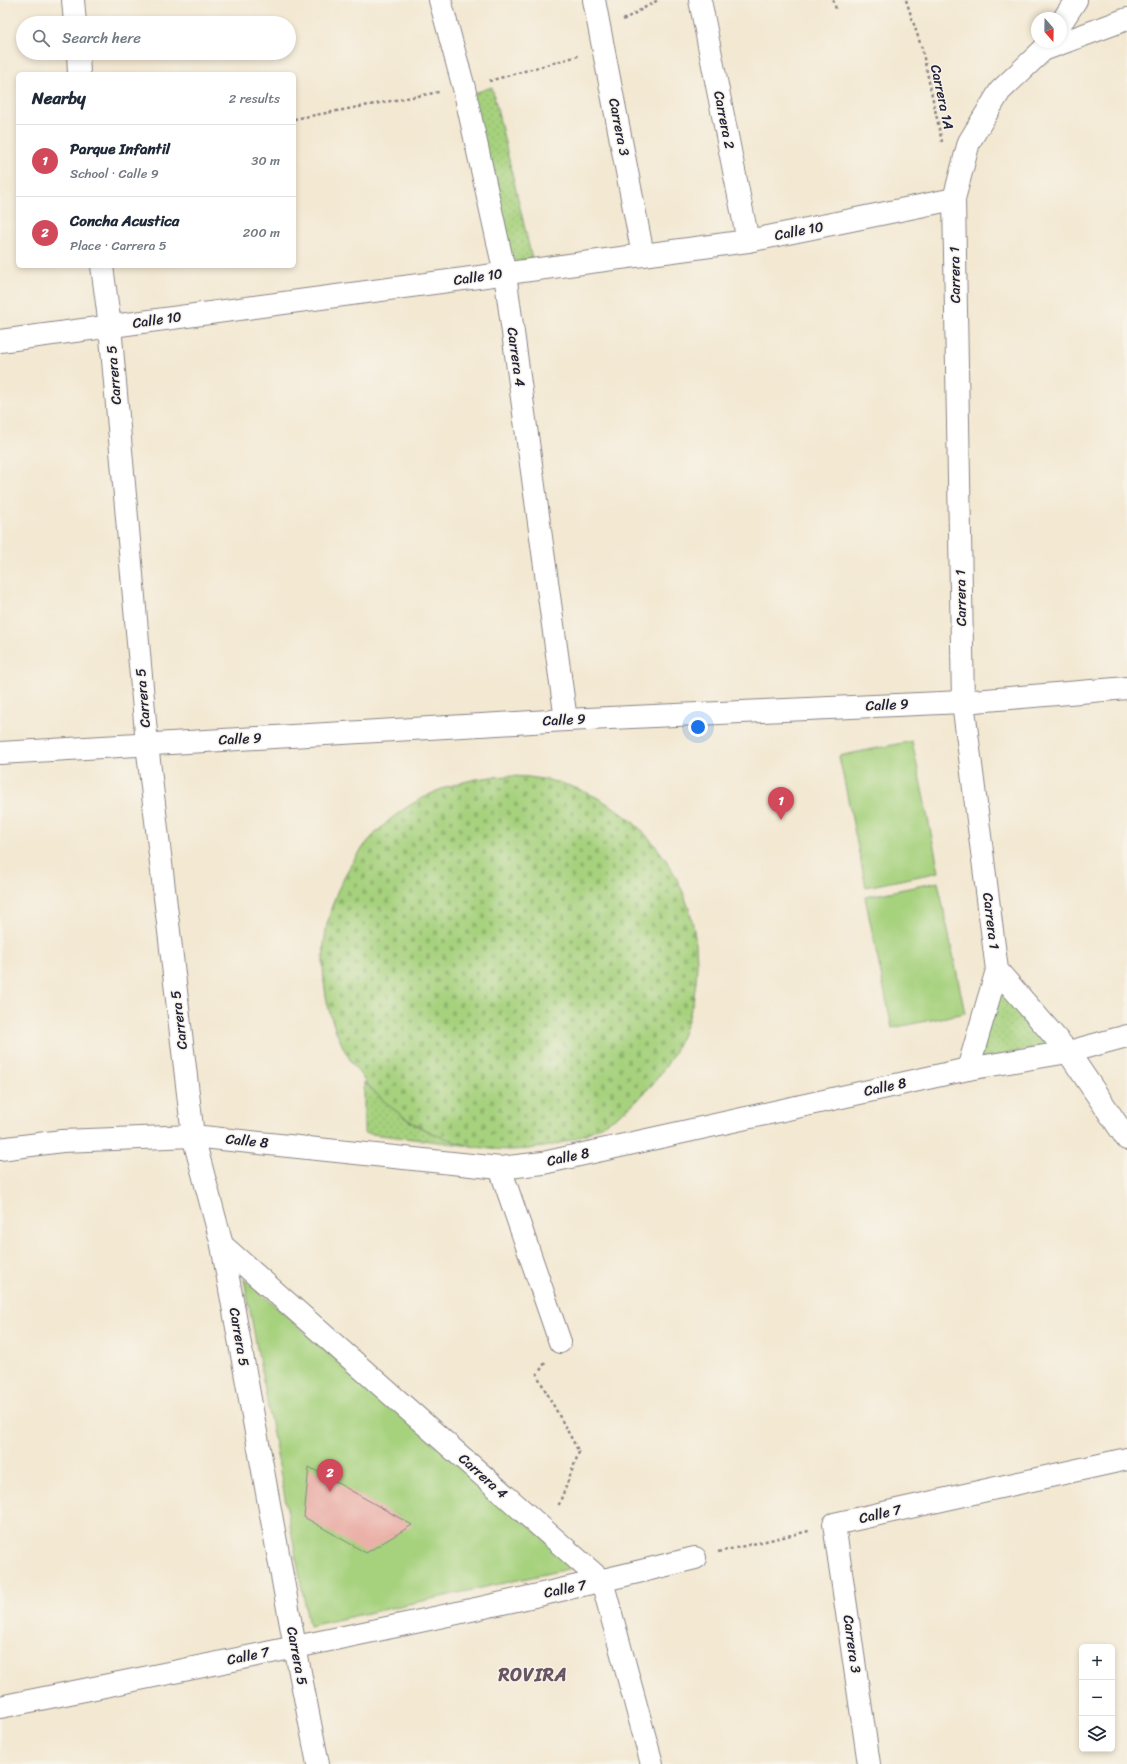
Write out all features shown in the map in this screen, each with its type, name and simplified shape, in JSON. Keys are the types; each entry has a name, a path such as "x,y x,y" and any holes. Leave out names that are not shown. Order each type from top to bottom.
{"street":[{"path":"73,0 74,16"},
{"name":"Carrera 4","path":"440,0 464,88 505,274 566,720"},
{"name":"Carrera 3","path":"594,0 643,255"},
{"name":"Carrera 2","path":"700,0 748,241"},
{"path":"1067,14 1076,0"},
{"path":"1067,39 1127,19"},
{"name":"Carrera 1","path":"1044,48 1000,91 973,135 969,142 954,199 963,702 997,970 1068,1052 1127,1139"},
{"path":"78,60 79,72"},
{"name":"Calle 10","path":"0,341 748,241 954,199"},
{"name":"Carrera 5","path":"102,268 110,326 147,744 193,1136 222,1245 295,1647 318,1764"},
{"name":"Calle 9","path":"0,753 566,720 963,702 1127,688"},
{"path":"968,1069 997,970"},
{"name":"Calle 8","path":"0,1149 62,1141 193,1136 500,1168 543,1163 968,1069 1068,1052 1127,1036"},
{"path":"500,1168 560,1342"},
{"name":"Carrera 4","path":"222,1245 602,1581"},
{"name":"Calle 7","path":"834,1524 1127,1459"},
{"name":"Carrera 3","path":"834,1524 869,1764"},
{"name":"Calle 7","path":"0,1707 295,1647 602,1581 695,1558"},
{"path":"602,1581 652,1764"}],"path":[{"path":"601,32 658,0"},
{"path":"833,0 836,9"},
{"name":"Carrera 1A","path":"906,0 922,49 943,146"},
{"path":"548,1534 579,1452 537,1375 560,1342"},
{"path":"695,1558 834,1524"}],"green space":[{"path":"492,87 532,259 506,263 469,95"},
{"path":"912,741 939,872 866,887 839,756"},
{"path":"510,776 546,780 582,790 614,808 642,831 665,859 683,891 693,927 697,963 693,999 683,1035 665,1067 642,1095 614,1118 582,1136 546,1146 510,1150 474,1146 438,1136 406,1118 378,1095 355,1067 337,1035 327,999 323,963 327,927 337,891 355,859 378,831 406,808 438,790 474,780"},
{"path":"938,882 965,1013 892,1028 865,897"},
{"path":"1000,984 1053,1045 977,1060"},
{"path":"364,1082 396,1111 417,1126 434,1134 471,1146 364,1133"},
{"path":"244,1279 577,1567 309,1626"}],"building":[{"path":"309,1467 412,1525 366,1553 304,1517"}],"place":[{"name":"Parque Infantil","path":"781,820"},
{"name":"Concha Acustica","path":"330,1492"}],"district":[{"name":"ROVIRA","path":"533,1675"}]}
